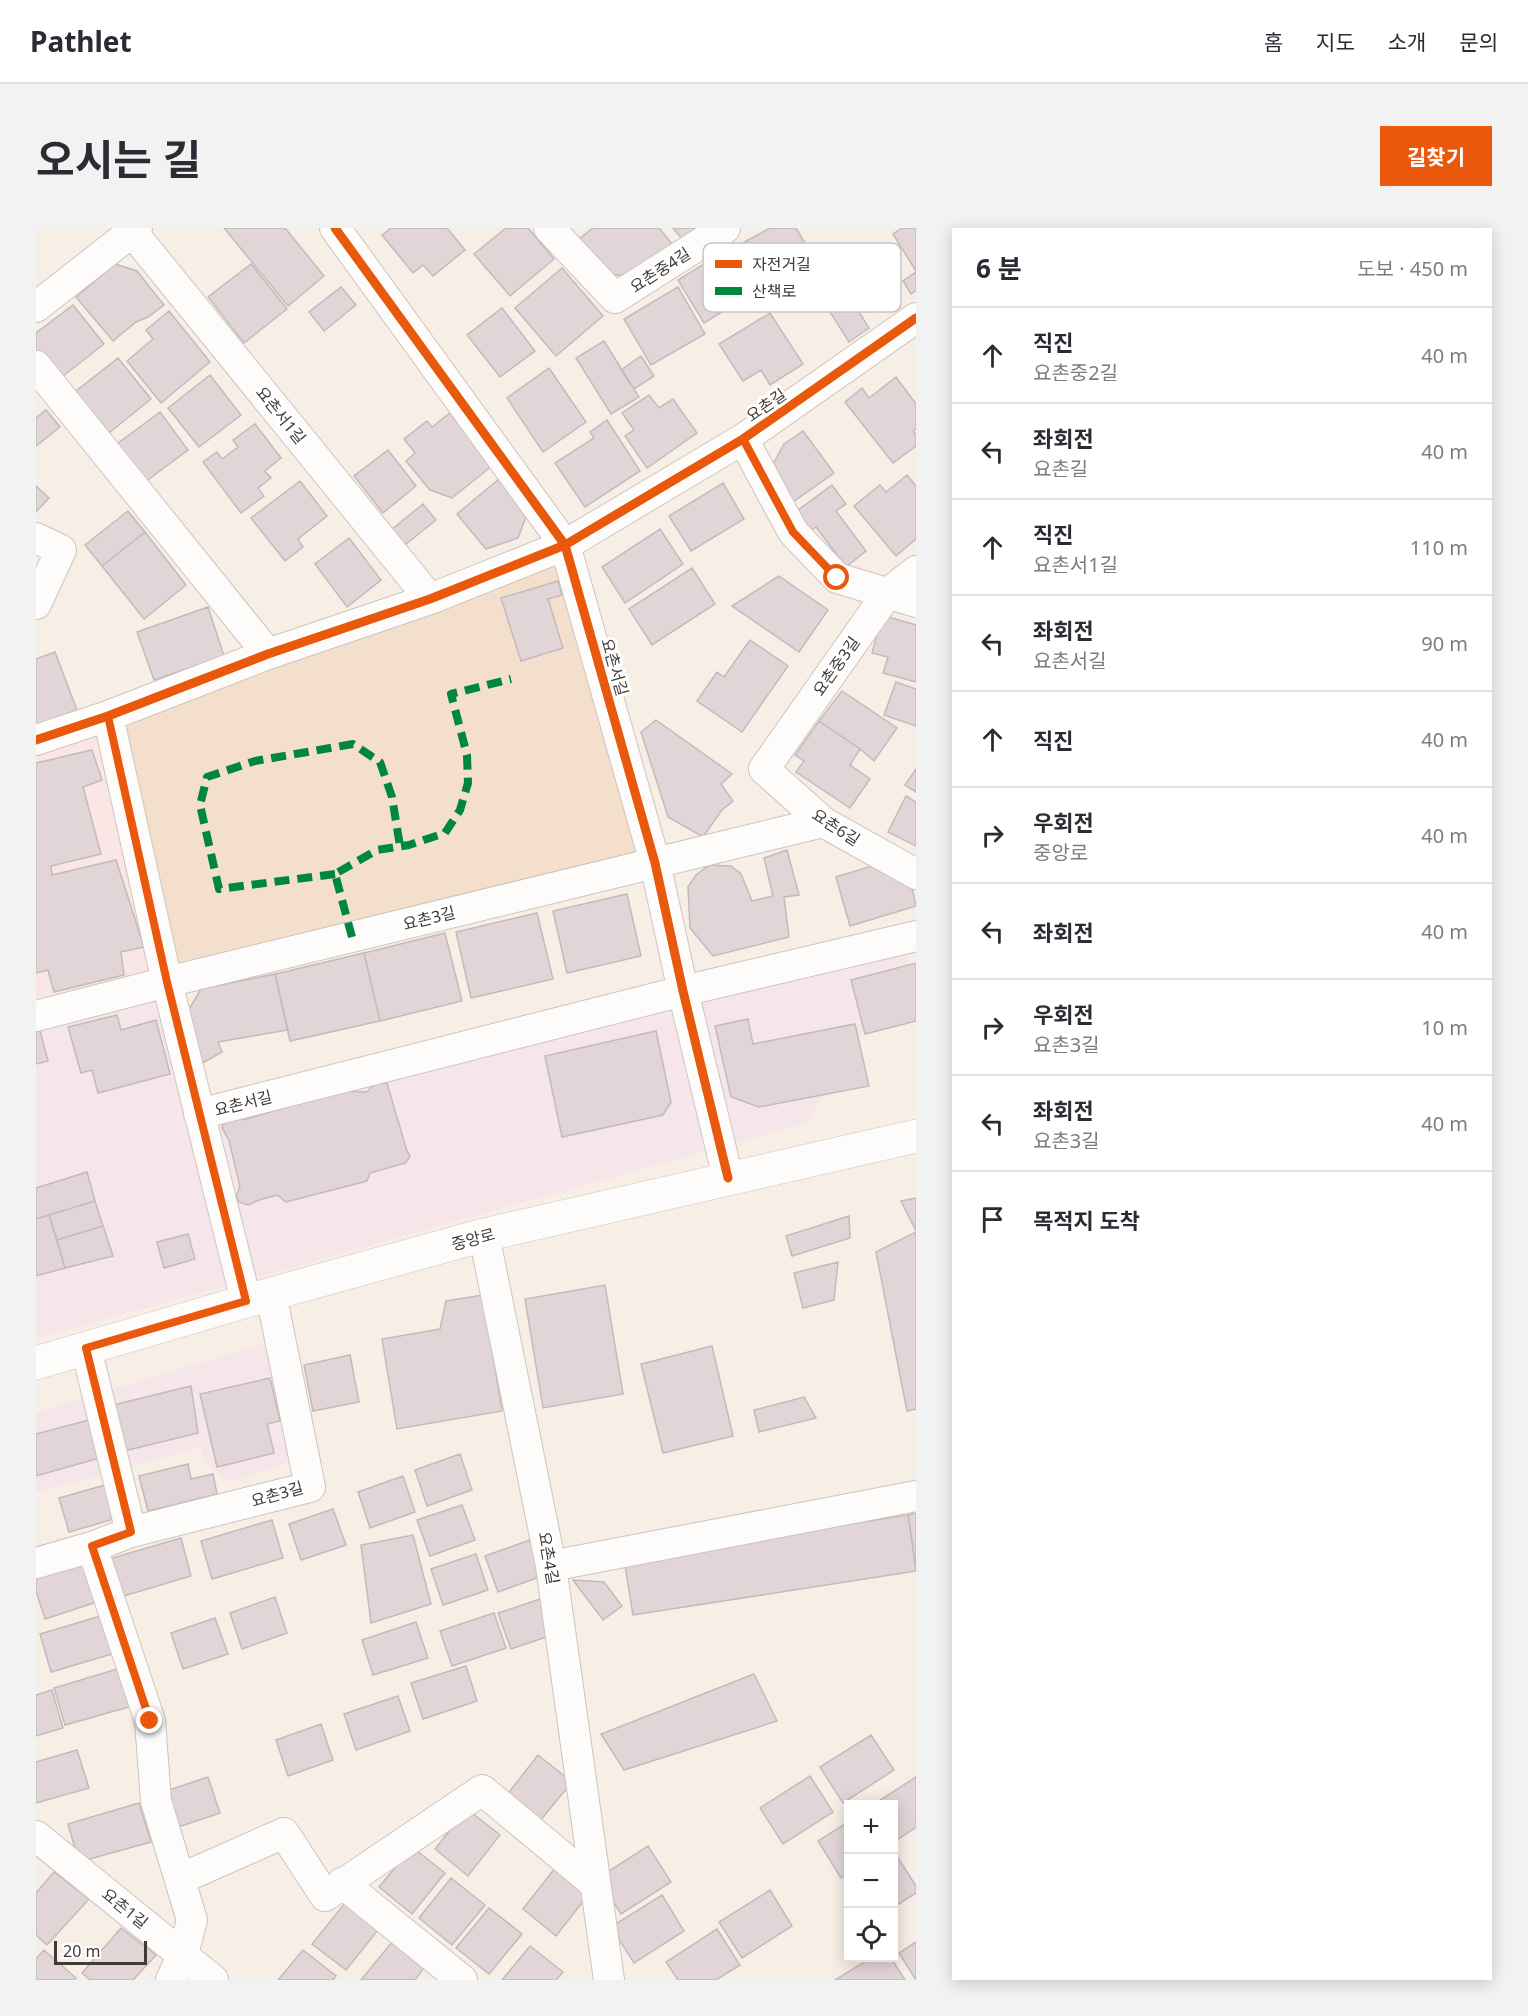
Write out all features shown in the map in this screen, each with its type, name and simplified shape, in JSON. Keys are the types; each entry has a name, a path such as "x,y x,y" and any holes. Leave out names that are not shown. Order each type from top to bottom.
{"street":[{"name":"요촌서길","path":"335,228 565,545 655,863 728,1178"},
{"name":"요촌중4길","path":"549,228 615,298 725,228"},
{"name":"요촌서1길","path":"36,307 133,229 430,599"},
{"name":"요촌길","path":"565,545 743,439 916,318"},
{"path":"36,366 268,654"},
{"path":"743,439 793,532 837,578 916,602"},
{"path":"36,538 61,550 36,604"},
{"path":"36,740 108,716 268,654 430,599 565,545"},
{"name":"요촌중3길","path":"764,769 887,594 916,571"},
{"name":"요촌서길","path":"108,716 199,1114 683,991 916,936"},
{"name":"요촌6길","path":"764,769 823,822 916,874"},
{"name":"요촌3길","path":"36,1016 823,822"},
{"path":"199,1114 259,1298"},
{"name":"중앙로","path":"36,1363 484,1235 916,1136"},
{"name":"요촌4길","path":"484,1235 551,1566 609,1980"},
{"name":"요촌3길","path":"36,1563 131,1532 310,1487 259,1298"},
{"path":"86,1348 131,1532"},
{"path":"551,1566 916,1496"},
{"path":"92,1546 150,1721 156,1801 192,1920 177,1967"},
{"path":"333,1889 482,1790 594,1883"},
{"path":"180,1879 284,1833 333,1889 462,1980"},
{"name":"요촌1길","path":"36,1836 177,1967 213,1980"}],"shaded area":[{"path":"559,562 641,858 177,971 121,720"},
{"path":"121,720 177,971 36,1010 36,750"},
{"path":"916,920 916,947 807,1123 36,1339 36,1010 177,971 205,1101 673,979"},
{"path":"267,1343 294,1461 231,1482 204,1462 201,1447 36,1493 36,1412"}],"building":[{"path":"224,228 285,228 324,276 288,306"},
{"path":"391,228 447,228 465,250 433,276 423,265 413,273 382,235"},
{"path":"506,228 528,228 554,259 510,296 474,254"},
{"path":"593,228 659,228 672,244 632,276 606,274 579,239"},
{"path":"673,228 697,228 682,239"},
{"path":"770,228 796,228 805,243 742,243"},
{"path":"902,228 916,228 916,271 901,247 901,243 893,234"},
{"path":"115,264 137,271 164,305 148,317 136,322 113,341 76,297"},
{"path":"251,264 287,309 244,343 208,297"},
{"path":"703,265 703,312 722,312 704,323 678,280"},
{"path":"562,268 603,316 556,356 515,308"},
{"path":"916,272 916,291 911,294 903,281"},
{"path":"341,287 356,305 324,331 309,312"},
{"path":"678,287 705,334 651,365 624,319"},
{"path":"73,305 104,344 58,380 36,352 36,333"},
{"path":"502,308 535,351 500,377 467,335"},
{"path":"169,311 210,362 161,403 127,361 153,339 146,330"},
{"path":"830,312 859,312 869,328 849,342"},
{"path":"770,313 803,364 770,385 761,370 743,381 719,344"},
{"path":"604,341 639,397 611,414 576,358"},
{"path":"641,356 654,376 634,389 621,370"},
{"path":"118,358 151,399 104,437 71,395"},
{"path":"549,368 586,422 543,452 507,398"},
{"path":"210,375 241,415 199,447 168,408"},
{"path":"896,377 916,404 916,429 913,431 916,435 916,446 893,463 845,402 862,388 869,398"},
{"path":"649,395 659,408 673,399 697,433 647,468 625,436 634,430 622,413"},
{"path":"46,410 60,427 36,446 36,418"},
{"path":"160,412 188,450 145,482 117,444"},
{"path":"450,413 492,466 452,498 430,490 406,461 415,453 404,439 427,421 432,427"},
{"path":"607,420 640,471 585,507 555,463 594,438 590,432"},
{"path":"255,424 281,458 265,471 271,478 258,488 264,496 241,513 203,462 217,452 222,459 238,447 233,440"},
{"path":"803,431 834,473 793,502 772,466 784,444"},
{"path":"388,450 416,486 383,513 354,476"},
{"path":"907,475 916,486 916,539 896,556 854,506 880,485 886,492"},
{"path":"499,479 527,514 518,538 486,549 457,514"},
{"path":"300,481 327,516 298,539 303,547 285,561 251,518"},
{"path":"723,483 744,519 691,551 669,516"},
{"path":"832,485 846,504 836,511 866,551 846,567 816,527 809,532 794,513"},
{"path":"36,486 49,498 36,512"},
{"path":"423,504 436,520 405,545 392,529"},
{"path":"128,511 145,532 102,566 85,545"},
{"path":"660,529 683,564 625,603 602,567"},
{"path":"145,532 186,585 144,619 102,566"},
{"path":"349,538 381,580 347,607 315,564"},
{"path":"692,568 715,604 652,645 629,609"},
{"path":"779,576 828,610 799,652 732,606"},
{"path":"558,581 562,595 548,599 563,648 521,661 501,598"},
{"path":"208,607 224,656 154,680 137,632"},
{"path":"882,615 916,625 916,682 883,673 888,657 872,653"},
{"path":"750,640 788,666 742,732 697,701 717,672 724,677"},
{"path":"55,652 77,710 36,725 36,659"},
{"path":"896,682 916,689 916,726 884,715"},
{"path":"842,691 897,728 874,761 819,721"},
{"path":"656,720 732,774 721,784 733,801 722,810 703,837 668,817 641,732"},
{"path":"819,721 860,749 850,765 870,779 850,808 796,772 804,761 795,755"},
{"path":"92,750 102,780 83,787 101,854 51,866 52,875 116,860 144,947 121,952 124,975 54,992 48,970 36,973 36,763"},
{"path":"916,769 916,792 905,785"},
{"path":"906,796 916,802 916,846 888,832"},
{"path":"787,850 799,895 784,897 789,937 713,956 690,928 688,887 696,875 709,865 731,866 741,874 752,901 773,896 764,858"},
{"path":"875,865 912,887 916,906 850,926 836,877"},
{"path":"627,894 641,956 567,973 553,911"},
{"path":"537,913 553,979 471,998 456,932"},
{"path":"445,933 462,1001 380,1021 364,953"},
{"path":"364,953 380,1021 290,1041 275,974"},
{"path":"916,963 916,1021 865,1034 851,980"},
{"path":"275,974 288,1030 218,1042 222,1052 199,1065 186,1014 201,989"},
{"path":"117,1015 121,1030 156,1020 170,1074 98,1093 92,1070 81,1073 68,1027"},
{"path":"748,1019 753,1044 855,1024 869,1086 759,1107 731,1097 715,1026"},
{"path":"40,1031 48,1061 36,1064 36,1032"},
{"path":"656,1031 671,1102 663,1115 562,1137 545,1056"},
{"path":"387,1083 410,1157 405,1163 370,1173 367,1181 286,1202 277,1195 248,1205 239,1202 236,1196 240,1187 229,1140 222,1128 225,1118 235,1115 243,1120 341,1091 367,1092 374,1084"},
{"path":"87,1172 95,1201 36,1219 36,1188"},
{"path":"916,1198 916,1231 901,1201"},
{"path":"95,1201 103,1226 57,1240 49,1215"},
{"path":"49,1215 65,1268 36,1276 36,1219"},
{"path":"849,1216 850,1238 792,1256 786,1236"},
{"path":"103,1226 113,1256 65,1268 57,1240"},
{"path":"916,1232 916,1409 907,1411 876,1252"},
{"path":"188,1234 195,1259 164,1268 157,1242"},
{"path":"838,1262 834,1300 803,1308 794,1273"},
{"path":"605,1285 623,1394 543,1408 525,1299"},
{"path":"483,1295 502,1411 397,1429 382,1339 440,1329 446,1301"},
{"path":"712,1346 733,1436 663,1453 641,1364"},
{"path":"350,1355 359,1402 313,1411 304,1365"},
{"path":"270,1378 280,1421 267,1424 274,1453 217,1467 200,1394"},
{"path":"191,1386 198,1433 124,1451 113,1405"},
{"path":"804,1397 816,1418 759,1432 754,1410"},
{"path":"93,1419 103,1457 36,1476 36,1434"},
{"path":"460,1454 472,1490 427,1506 415,1470"},
{"path":"188,1464 191,1479 213,1474 217,1494 148,1511 139,1476"},
{"path":"403,1476 415,1512 370,1528 358,1492"},
{"path":"105,1485 114,1519 69,1532 59,1498"},
{"path":"462,1505 475,1540 430,1556 417,1520"},
{"path":"333,1509 346,1545 301,1560 289,1524"},
{"path":"916,1513 916,1567 908,1515"},
{"path":"908,1515 916,1571 633,1615 624,1559"},
{"path":"272,1520 283,1558 212,1579 201,1541"},
{"path":"413,1535 431,1604 371,1623 361,1545"},
{"path":"181,1538 191,1576 120,1597 109,1559"},
{"path":"530,1540 542,1576 498,1592 485,1556"},
{"path":"476,1554 488,1590 443,1605 431,1569"},
{"path":"84,1563 97,1602 45,1619 36,1591 36,1579"},
{"path":"573,1580 604,1582 622,1606 603,1620"},
{"path":"275,1597 287,1633 242,1649 230,1613"},
{"path":"543,1598 555,1634 511,1649 498,1613"},
{"path":"111,1613 122,1651 51,1672 40,1634"},
{"path":"494,1613 506,1648 452,1666 440,1631"},
{"path":"215,1618 228,1654 183,1669 171,1633"},
{"path":"416,1622 428,1658 373,1675 362,1640"},
{"path":"466,1666 477,1701 423,1719 411,1683"},
{"path":"124,1667 136,1705 65,1725 54,1688"},
{"path":"754,1674 777,1721 624,1770 601,1734"},
{"path":"52,1690 63,1728 36,1736 36,1695"},
{"path":"398,1696 410,1731 356,1750 344,1714"},
{"path":"321,1724 333,1760 288,1776 276,1740"},
{"path":"871,1735 894,1770 848,1800 844,1800 843,1803 820,1767"},
{"path":"77,1750 89,1788 36,1803 36,1762"},
{"path":"538,1755 572,1782 539,1822 506,1796"},
{"path":"810,1776 833,1812 783,1844 760,1808"},
{"path":"208,1777 220,1813 175,1828 163,1792"},
{"path":"916,1777 916,1827 898,1839 898,1800 880,1800"},
{"path":"139,1803 151,1842 79,1862 68,1824"},
{"path":"467,1809 500,1835 468,1876 435,1849"},
{"path":"844,1825 844,1876 841,1878 818,1841"},
{"path":"648,1846 671,1882 621,1914 598,1878"},
{"path":"412,1847 445,1873 412,1914 379,1887"},
{"path":"898,1858 916,1886 916,1893 898,1904"},
{"path":"555,1868 588,1895 556,1936 523,1909"},
{"path":"54,1872 89,1899 47,1945 36,1935 36,1893"},
{"path":"451,1878 485,1905 452,1945 419,1918"},
{"path":"770,1890 792,1926 742,1958 719,1922"},
{"path":"662,1895 684,1931 634,1963 611,1927"},
{"path":"345,1903 378,1930 346,1970 312,1944"},
{"path":"489,1908 522,1934 489,1974 456,1948"},
{"path":"121,1928 156,1955 133,1980 90,1980 82,1973"},
{"path":"717,1929 740,1965 716,1980 678,1980 666,1962"},
{"path":"392,1942 424,1968 415,1980 361,1980"},
{"path":"916,1942 916,1980 899,1953"},
{"path":"530,1946 563,1972 556,1980 502,1980"},
{"path":"44,1950 76,1978 74,1980 36,1980 36,1959"},
{"path":"303,1950 336,1976 333,1980 278,1980"},
{"path":"864,1962 894,1962 905,1980 835,1980"}],"marked path":[{"path":"352,937 335,874 377,850 409,845 445,833 460,810 468,783 467,755 451,694 511,679"},
{"path":"335,874 219,889 200,805 207,777 255,761 353,744 380,762 392,797 400,846"}],"cycle path":[{"path":"335,228 565,545 655,863 728,1178"},
{"path":"36,740 108,716 268,654 430,599 565,545 743,439 916,318"}],"route":[{"path":"150,1721 92,1546 131,1532 86,1348 246,1301 167,982 108,716 268,654 430,599 565,545 743,439 793,532 837,578"}]}
